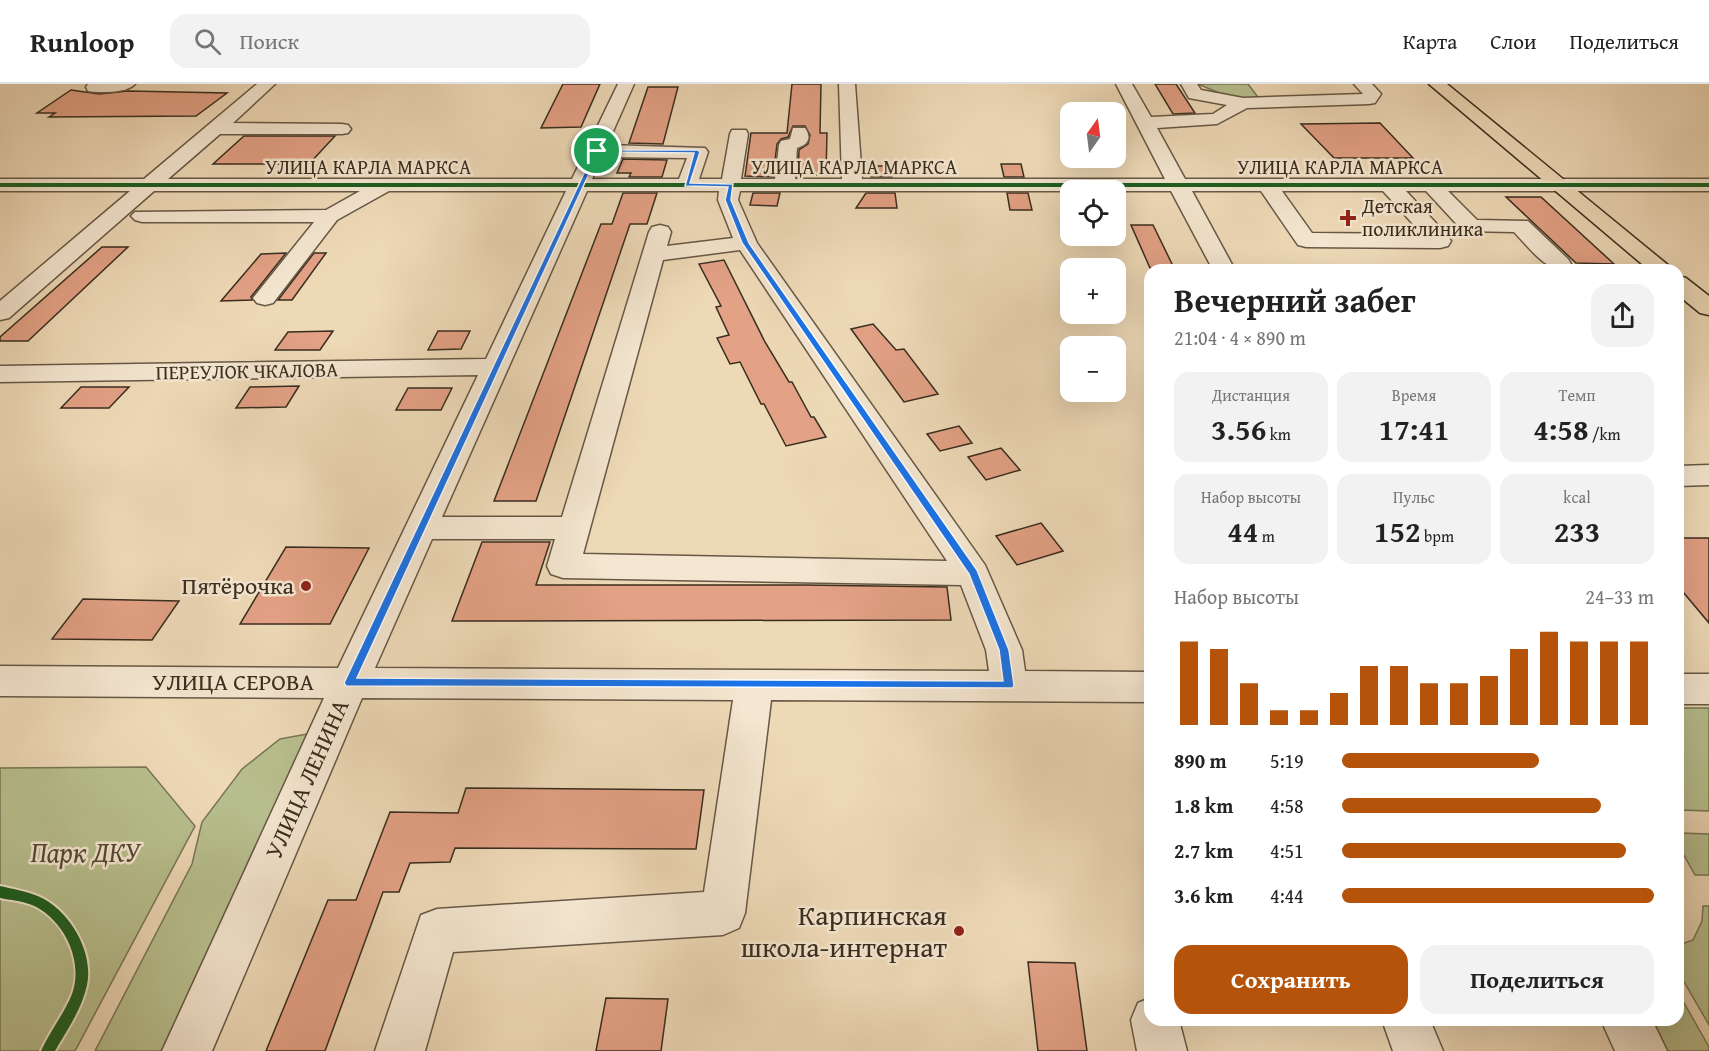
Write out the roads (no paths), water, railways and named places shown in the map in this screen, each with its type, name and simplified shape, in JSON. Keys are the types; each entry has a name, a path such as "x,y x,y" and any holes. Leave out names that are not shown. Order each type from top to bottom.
{"main road":[{"path":"1437,84 1656,264"},
{"path":"1684,288 1709,308"}],"street":[{"path":"94,87 127,84"},
{"path":"0,313 267,84"},
{"name":"УЛИЦА ЛЕНИНА","path":"187,1051 420,528 597,151 626,84"},
{"path":"843,185 847,84"},
{"path":"1124,84 1221,264"},
{"path":"1189,84 1195,94 1243,103 1369,99 1372,94 1362,84"},
{"path":"1252,84 1267,103"},
{"path":"1145,123 1217,119 1243,103"},
{"path":"215,128 342,129"},
{"path":"785,185 788,145 799,142 799,132"},
{"path":"739,134 728,200 746,243 974,573 1004,650 1009,685"},
{"path":"834,134 843,185"},
{"path":"597,151 698,152 687,185"},
{"name":"УЛИЦА КАРЛА МАРКСА","path":"0,185 1709,184"},
{"path":"265,298 330,216 387,185"},
{"path":"1267,185 1306,240 1440,241 1389,185"},
{"path":"1431,185 1471,226 1520,226 1560,264"},
{"path":"142,216 330,216"},
{"path":"746,243 657,243 563,566 974,573"},
{"name":"ПЕРЕУЛОК ЧКАЛОВА","path":"0,374 495,367"},
{"path":"1684,476 1709,476"},
{"path":"420,528 574,528"},
{"name":"УЛИЦА СЕРОВА","path":"0,681 1144,687"},
{"path":"400,1051 437,931 723,913 754,684"},
{"path":"1684,689 1709,689"},
{"path":"1156,1026 1162,1051"},
{"path":"1409,1026 1418,1051"},
{"path":"1628,1026 1642,1051"}],"place":[{"name":"Детская поликлиника","path":"1348,218"},
{"name":"Пятёрочка","path":"306,586"},
{"name":"Карпинская школа-интернат","path":"959,931"}],"park label":[{"name":"Парк ДКУ","path":"85,852"}]}
